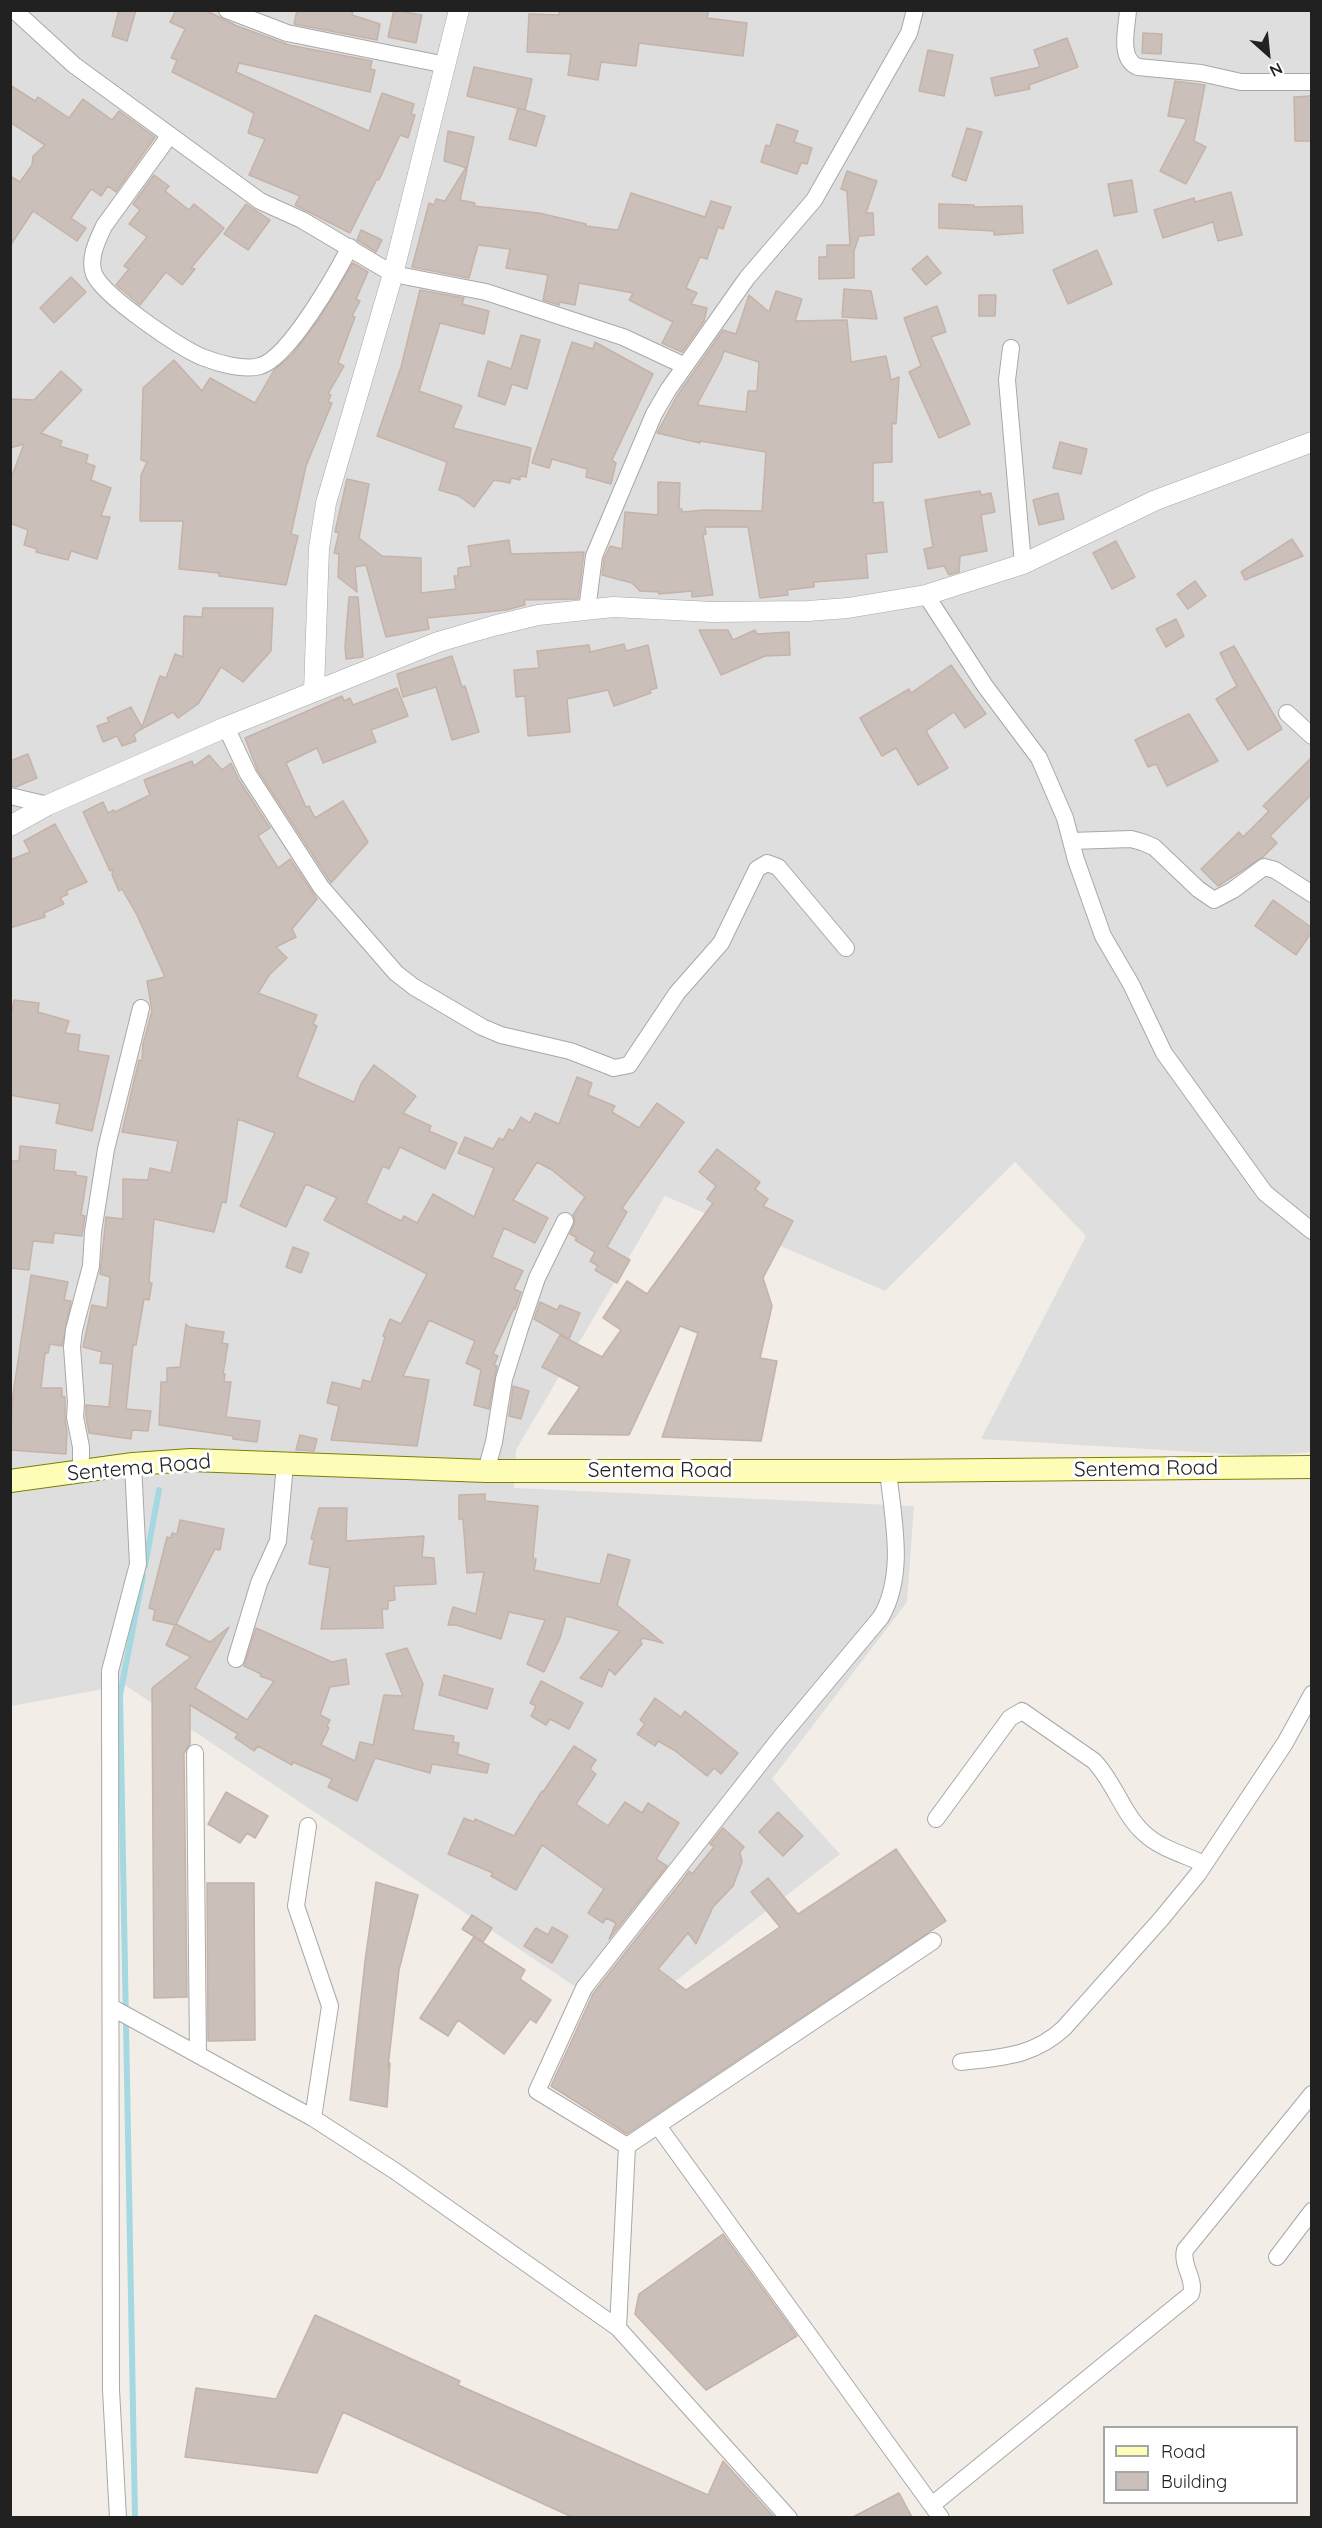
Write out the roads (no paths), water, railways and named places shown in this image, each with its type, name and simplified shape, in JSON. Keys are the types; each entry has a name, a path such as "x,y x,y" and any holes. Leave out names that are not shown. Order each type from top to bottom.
{"main road":[{"name":"Sentema Road","path":"10,1481 133,1464 191,1460 486,1471 888,1471 1311,1467"}],"street":[{"path":"14,10 74,65 260,201 302,220 393,274 486,292 623,337 683,365"},
{"path":"227,10 287,33 446,65"},
{"path":"314,691 319,548 326,503 393,274 459,10"},
{"path":"587,610 594,556 654,414 683,365 747,278 814,200 909,33 915,10"},
{"path":"1128,10 1126,54 1131,64 1202,73 1241,82 1311,82"},
{"path":"170,135 104,226 97,242 93,271 101,286 126,307 182,345 201,356 218,362 250,367 266,364 276,356 323,298 350,247"},
{"path":"1011,348 1007,380 1023,564"},
{"path":"10,826 48,805 226,727 438,642 538,615 612,607 713,612 808,611 848,608 926,595 1023,564 1156,500 1311,442"},
{"path":"926,595 985,686 1039,758 1055,790 1092,910 1103,936 1131,984 1164,1053 1264,1193 1311,1231"},
{"path":"1287,713 1311,736"},
{"path":"226,727 248,774 321,887 389,964 414,987 440,1004 501,1035 570,1051 614,1068 629,1065 677,993 721,943 757,869 767,863 778,867 846,948"},
{"path":"10,796 48,805"},
{"path":"1071,840 1131,839 1142,842 1154,848 1198,889 1214,900 1233,890 1264,867 1275,870 1311,894"},
{"path":"81,1471 81,1448 75,1417 72,1347 74,1330 91,1266 93,1232 106,1149 141,1008"},
{"path":"486,1471 494,1442 504,1379 520,1328 537,1278 565,1221"},
{"path":"118,2517 111,2390 116,2010 110,1671 138,1564 133,1464"},
{"path":"236,1659 259,1583 278,1541 285,1464"},
{"path":"627,2146 537,2091 584,1988 780,1738 881,1617 888,1605 895,1583 896,1541 888,1471"},
{"path":"961,2062 1014,2055 1032,2050 1050,2041 1162,1918 1204,1864 1285,1743 1311,1694"},
{"path":"936,1819 1010,1718 1014,1713 1022,1711 1094,1761 1104,1772 1144,1833 1162,1845 1204,1864"},
{"path":"195,1753 198,2055"},
{"path":"308,1826 296,1906 330,2006 313,2118"},
{"path":"627,2146 933,1941"},
{"path":"116,2010 313,2118 395,2172 618,2328 789,2517"},
{"path":"658,2126 937,2511 1191,2294 1193,2287 1184,2260 1185,2250 1311,2094"},
{"path":"618,2328 627,2146"},
{"path":"1277,2257 1311,2211"}],"waterway":[{"path":"145,1566 159,1490"},
{"path":"135,2518 120,1695 143,1576"}]}
